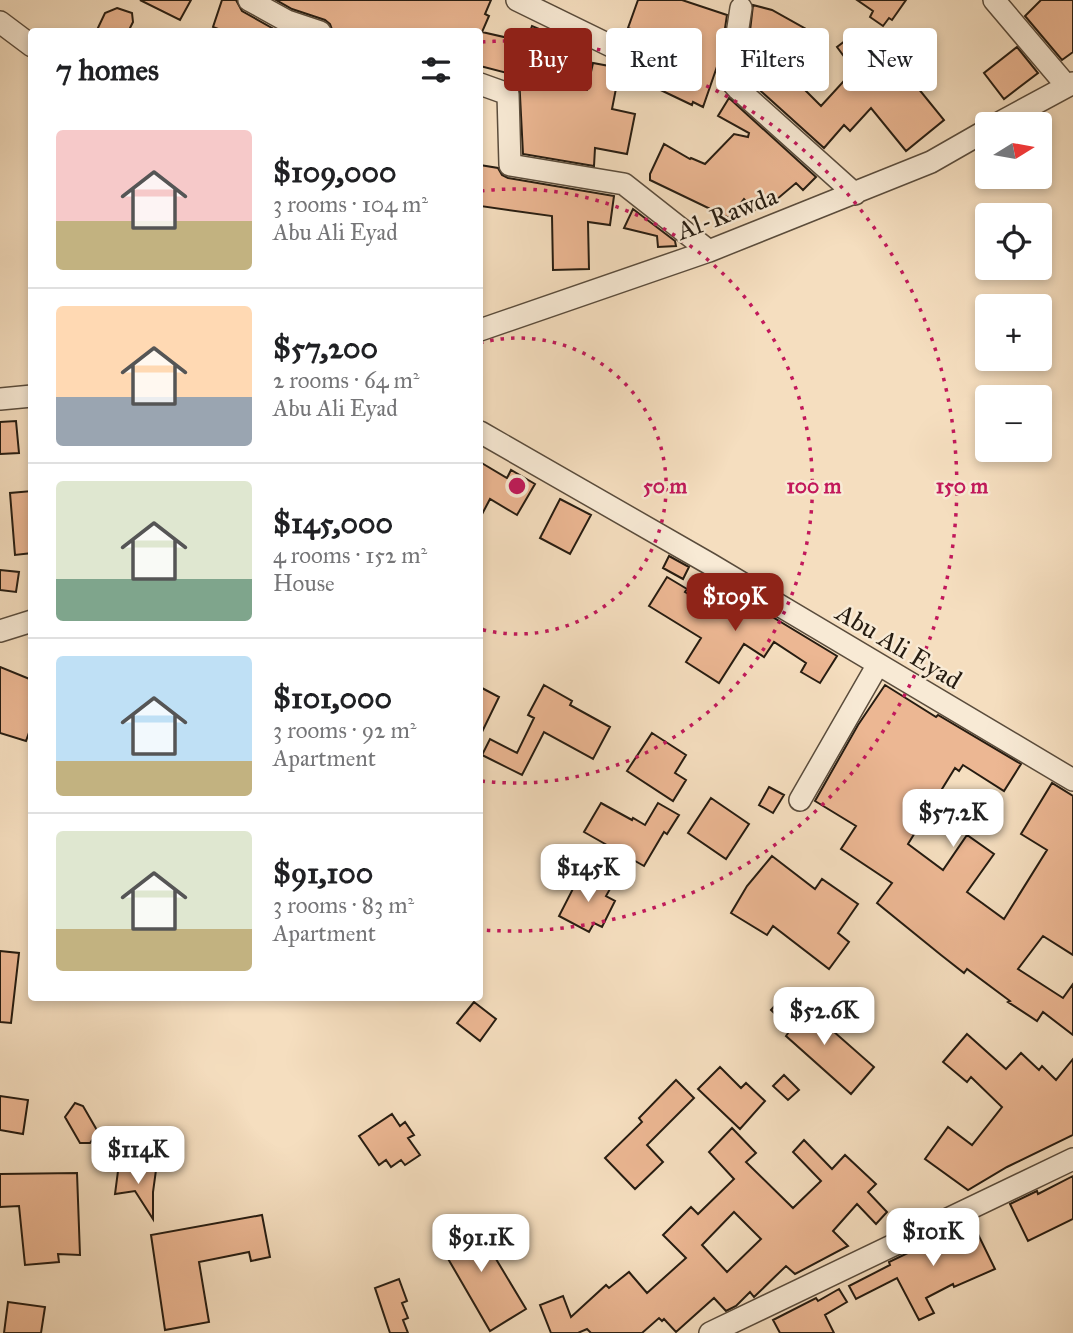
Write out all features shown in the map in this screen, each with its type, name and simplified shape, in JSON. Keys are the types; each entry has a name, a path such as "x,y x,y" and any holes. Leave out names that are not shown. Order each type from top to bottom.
{"street":[{"path":"249,0 287,21 308,28"},
{"path":"517,0 606,43"},
{"path":"994,0 1070,84 1020,112"},
{"path":"741,8 730,79 855,194"},
{"path":"0,22 28,43"},
{"path":"483,85 509,94 510,165 624,184 709,251"},
{"name":"Al-Rawda","path":"483,329 709,251 855,194 931,162 975,137"},
{"path":"0,399 28,396"},
{"name":"Abu Ali Eyad","path":"483,434 710,564 877,666 1073,780"},
{"path":"0,631 28,622"},
{"path":"800,800 877,666"},
{"path":"710,1333 1073,1159"}],"building":[{"path":"140,0 191,0 180,20"},
{"path":"222,0 236,0 242,11 272,28 216,28 213,27"},
{"path":"276,0 491,0 485,14 489,16 483,30 332,28 325,20 292,9"},
{"path":"638,0 682,0 727,15 725,28 716,28 716,69 703,107 693,102 692,105 663,91 702,91 702,28 628,28"},
{"path":"857,0 906,0 892,20 889,18 883,26 870,17 873,11"},
{"path":"1041,0 1073,0 1073,52 1062,60 1025,16"},
{"path":"753,5 772,10 804,28 750,28"},
{"path":"117,8 132,13 133,22 130,28 98,28 105,13"},
{"path":"483,32 504,37 504,72 483,67"},
{"path":"843,42 843,55 837,47"},
{"path":"1017,47 1038,73 1004,99 984,73"},
{"path":"593,63 606,65 606,91 616,91 612,109 635,114 627,154 595,148 594,166 523,154 520,91 592,91"},
{"path":"843,82 843,91 920,91 944,120 906,151 871,108 850,131 844,125 824,148 761,91 806,91 821,106"},
{"path":"729,98 816,177 803,190 796,183 776,200 754,210 744,199 729,218 650,180 650,174 664,144 705,164 734,134 748,137 749,133 718,116"},
{"path":"483,166 498,168 502,175 508,178 614,196 610,225 588,222 589,269 553,270 552,216 483,206"},
{"path":"633,209 675,241 676,246 658,247 657,236 624,228"},
{"path":"16,421 19,453 0,454 0,422"},
{"path":"483,464 507,478 511,470 535,484 517,515 490,499 483,512"},
{"path":"28,491 28,553 15,555 10,493"},
{"path":"560,499 591,515 570,554 540,538"},
{"path":"669,556 689,567 683,579 663,568"},
{"path":"0,570 19,572 16,592 0,590"},
{"path":"667,577 719,613 730,597 758,615 761,610 837,656 820,683 801,672 806,663 774,642 764,657 744,644 719,683 686,662 701,638 649,606"},
{"path":"0,667 28,678 28,735 26,741 0,733"},
{"path":"544,685 572,701 570,705 610,727 593,759 544,732 522,775 483,756 490,739 517,753 534,718 528,715"},
{"path":"885,685 1021,764 1004,791 963,765 959,771 955,768 908,844 943,870 967,835 994,854 967,892 1004,919 1047,850 1021,834 1052,783 1073,796 1073,955 1043,936 1018,969 1063,998 1073,984 1073,1035 1043,1012 1037,1021 967,969 964,973 877,903 892,883 841,849 856,826 815,801 858,725"},
{"path":"483,689 499,697 483,730"},
{"path":"652,733 686,755 675,773 686,780 673,801 627,771"},
{"path":"769,787 784,795 773,813 759,805"},
{"path":"711,798 749,824 726,859 688,833"},
{"path":"601,803 645,825 658,803 679,815 667,834 664,832 644,866 584,832"},
{"path":"772,856 815,889 822,879 858,904 838,933 849,942 829,969 773,926 767,935 731,913 747,886"},
{"path":"581,873 610,889 606,896 615,901 602,927 594,923 589,932 559,916"},
{"path":"0,951 19,953 11,1023 0,1022"},
{"path":"782,998 802,1017 808,1009 874,1067 851,1094 786,1036 791,1029 771,1010"},
{"path":"474,1002 496,1019 480,1041 457,1023"},
{"path":"967,1034 1006,1069 1021,1053 1039,1070 1042,1066 1056,1080 1073,1059 1073,1135 1007,1167 968,1190 925,1159 948,1127 972,1145 1002,1107 971,1077 967,1082 943,1062"},
{"path":"720,1067 741,1088 746,1083 765,1101 740,1129 698,1089"},
{"path":"784,1075 799,1090 788,1100 773,1086"},
{"path":"676,1080 694,1098 647,1145 663,1162 635,1189 605,1158 642,1122 639,1118"},
{"path":"0,1096 28,1100 23,1134 0,1130"},
{"path":"75,1103 83,1106 98,1132 90,1143 80,1143 65,1117"},
{"path":"392,1114 400,1126 405,1122 414,1135 408,1138 420,1155 405,1165 401,1160 391,1167 386,1160 379,1165 359,1136"},
{"path":"732,1128 756,1153 746,1162 793,1208 821,1181 793,1152 804,1140 832,1169 845,1155 876,1184 868,1192 887,1212 876,1224 857,1204 833,1231 848,1246 795,1274 786,1266 754,1297 750,1292 736,1306 726,1311 714,1298 676,1332 664,1319 662,1321 659,1318 642,1333 591,1333 587,1329 578,1333 551,1333 540,1305 563,1296 571,1317 606,1285 609,1288 629,1272 647,1293 686,1258 663,1235 691,1207 698,1214 734,1179 709,1152","holes":["734,1212 761,1239 727,1272 702,1245"]},
{"path":"156,1170 153,1219 135,1191 115,1194 118,1171"},
{"path":"77,1173 80,1255 58,1254 59,1262 25,1265 19,1206 0,1207 0,1174"},
{"path":"1073,1176 1073,1219 1028,1241 1010,1204 1037,1191 1038,1194"},
{"path":"262,1215 270,1257 251,1261 249,1252 199,1262 209,1322 165,1330 151,1235"},
{"path":"469,1218 526,1309 490,1331 436,1238"},
{"path":"972,1222 995,1269 954,1287 953,1284 926,1298 934,1313 919,1320 897,1278 856,1299 849,1286 890,1265 889,1262"},
{"path":"399,1279 407,1301 402,1303 408,1318 403,1320 408,1333 390,1333 375,1288"},
{"path":"839,1289 847,1302 825,1315 834,1333 780,1333 773,1320"},
{"path":"8,1302 45,1307 41,1333 4,1333"}]}
